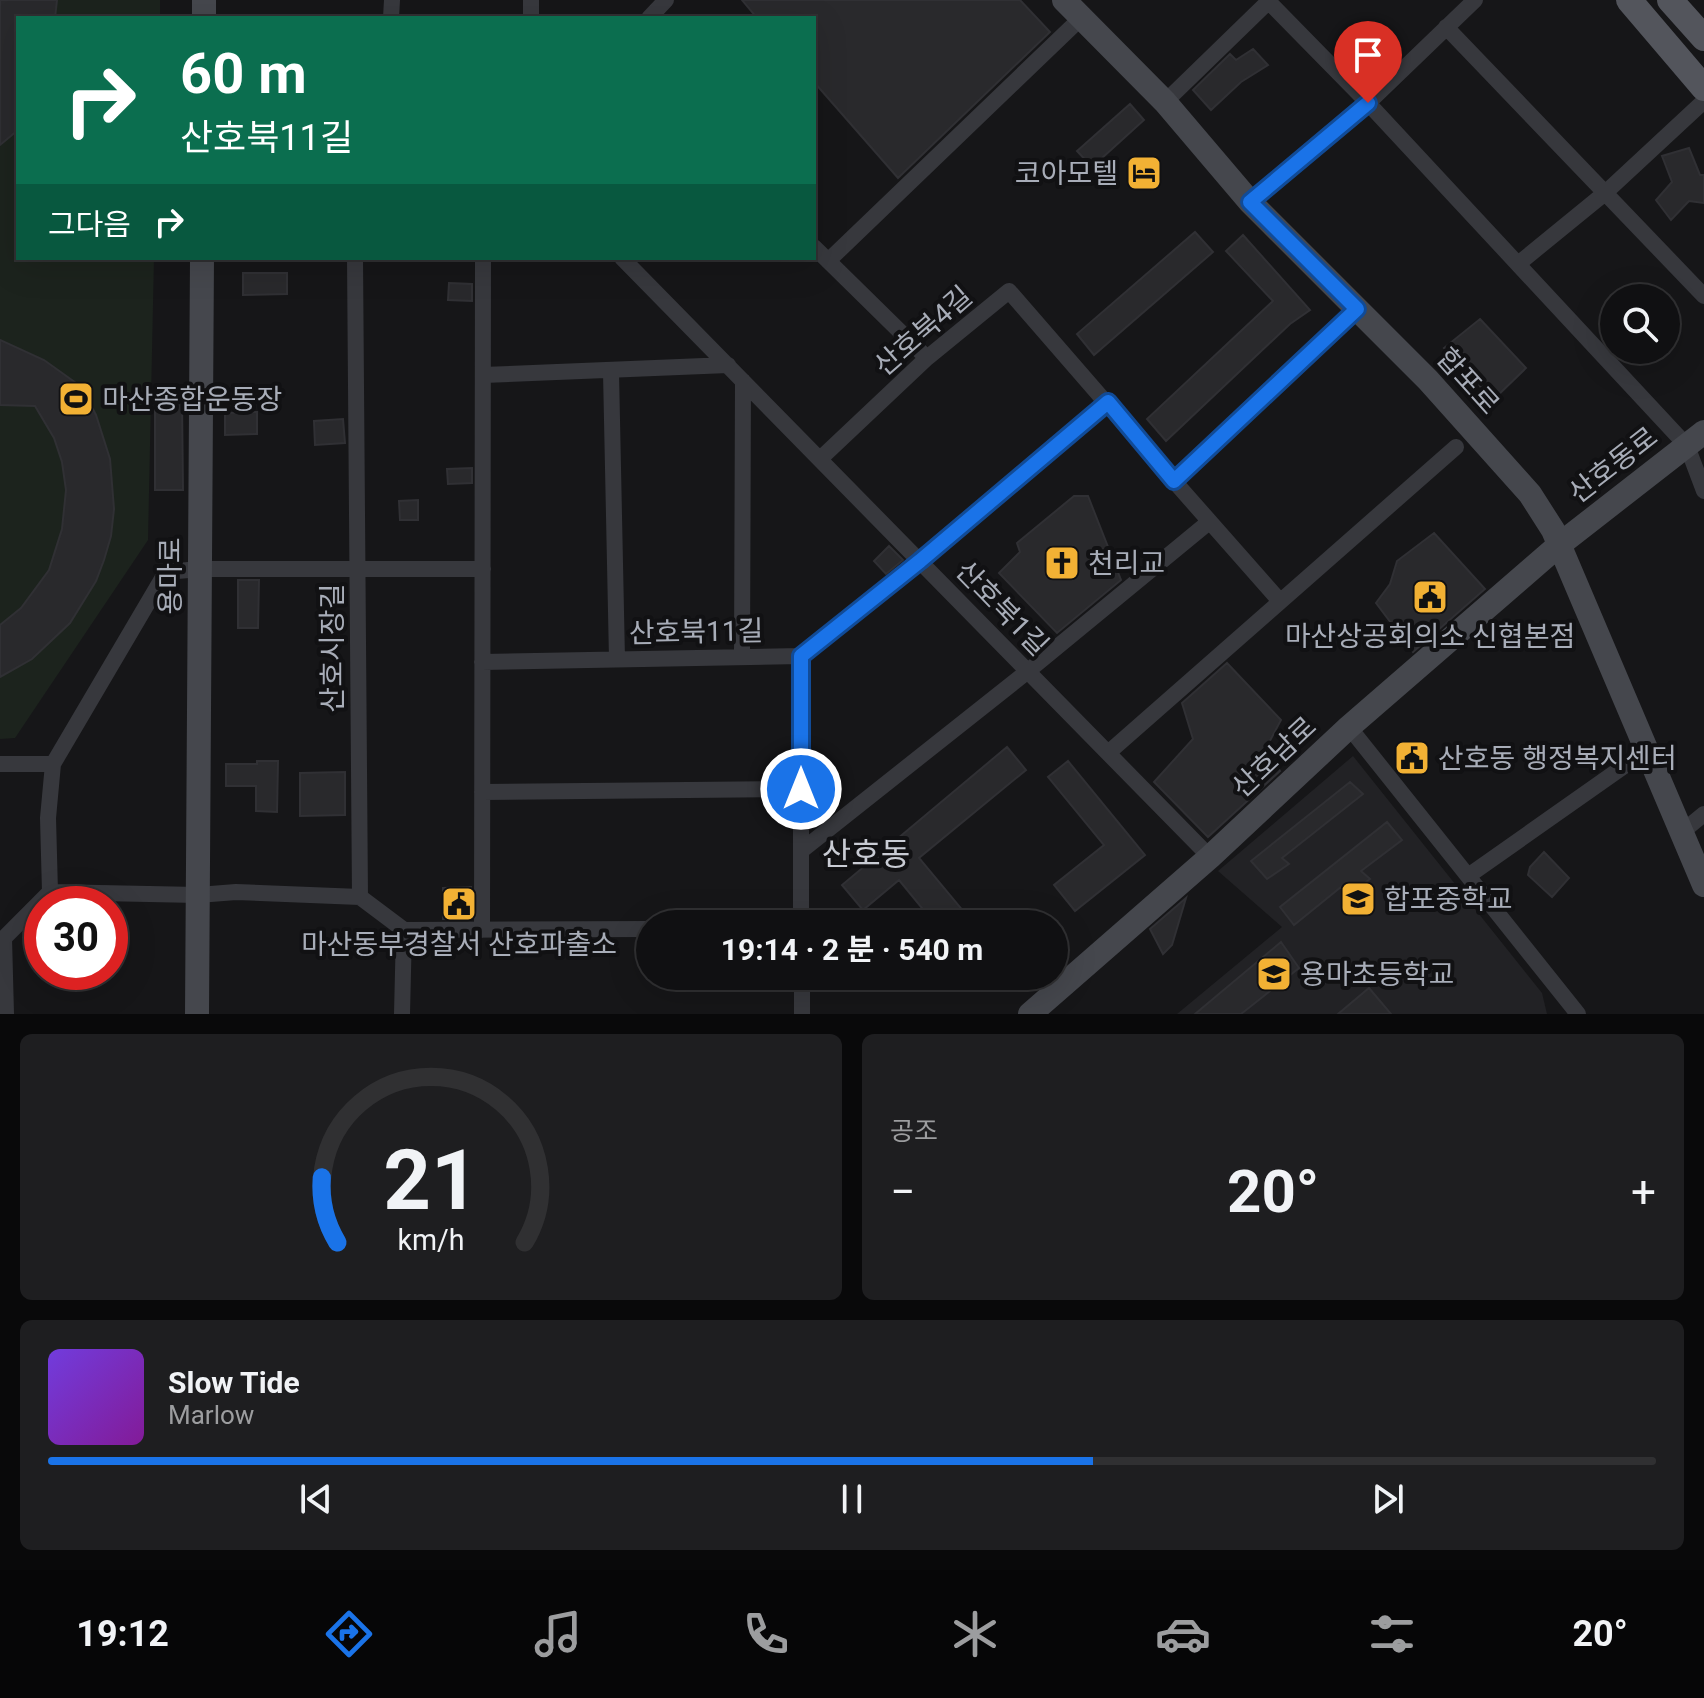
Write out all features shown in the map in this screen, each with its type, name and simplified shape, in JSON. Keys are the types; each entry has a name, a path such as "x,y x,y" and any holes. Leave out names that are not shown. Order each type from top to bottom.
{"main road":[{"name":"합포로","path":"1064,0 1165,102 1250,202 1428,380 1530,494 1559,545 1704,885"},
{"path":"1629,0 1704,88"},
{"path":"1670,0 1704,38"},
{"name":"용마로","path":"197,1014 202,260"},
{"name":"산호동로","path":"1559,545 1696,439"},
{"name":"산호남로","path":"1030,1014 1210,857 1349,727 1559,545"}],"street":[{"path":"1250,202 1368,103 1475,0"},
{"path":"651,16 664,1"},
{"path":"1165,102 1268,1 1518,264 1696,439 1704,491"},
{"path":"828,261 1081,18"},
{"path":"1446,27 1704,296"},
{"path":"1518,264 1605,193 1704,101"},
{"path":"816,249 927,358"},
{"name":"산호시장길","path":"355,260 360,897"},
{"path":"482,930 483,260"},
{"name":"산호북1길","path":"624,260 1210,857"},
{"name":"산호북4길","path":"820,459 927,358 1009,291 1279,600"},
{"path":"1174,481 1357,309"},
{"path":"483,375 728,365"},
{"path":"611,372 617,659"},
{"path":"742,657 743,381"},
{"name":"산호북11길","path":"482,662 801,656 920,561 1108,402"},
{"path":"1108,753 1456,447"},
{"path":"801,851 1209,522"},
{"path":"50,886 48,818 53,764 166,572 200,569 483,569"},
{"path":"801,656 801,910"},
{"path":"1349,727 1571,1012"},
{"path":"1468,876 1647,750"},
{"path":"0,764 53,764"},
{"path":"482,792 801,789"},
{"path":"1682,832 1704,814"},
{"path":"128,894 236,892 360,897 404,930 636,929"},
{"path":"6,1014 2,936 24,916"},
{"path":"402,1014 404,930"},
{"path":"802,990 802,1014"}],"shaded area":[{"name":"마산종합운동장","path":"0,0 160,0 160,16 16,16 16,260 154,260 148,540 15,738 0,739"},
{"name":"합포중학교","path":"1353,756 1542,993 1547,1014 1177,1014 1282,927 1218,871"}],"building":[{"path":"0,0 57,0 55,16 16,16 16,132 0,145"},
{"path":"742,0 1020,0 1050,32 898,178 816,84 816,16 755,16"},
{"path":"1253,49 1268,65 1241,82 1211,110 1193,90 1230,54 1236,60"},
{"path":"1130,104 1144,120 1092,167 1077,151"},
{"path":"1689,148 1700,175 1704,175 1704,203 1689,201 1671,220 1656,200 1672,182 1662,156"},
{"path":"1195,232 1213,252 1094,355 1077,334"},
{"path":"1243,235 1310,310 1290,324 1166,441 1147,419 1273,301 1226,251"},
{"path":"243,273 287,273 287,294 243,295"},
{"path":"449,283 472,284 472,301 448,300"},
{"path":"1480,319 1526,368 1493,400 1444,348"},
{"path":"0,340 44,360 76,383 87,398 96,415 110,459 114,509 111,536 96,581 70,623 32,659 0,677 0,625 21,608 49,570 62,529 66,490 54,438 35,406 0,405"},
{"path":"182,402 183,490 155,490 155,403"},
{"path":"257,412 257,434 225,435 225,413"},
{"path":"343,419 345,443 315,445 314,421"},
{"path":"472,468 472,483 448,484 447,469"},
{"name":"천리교","path":"1074,496 1088,496 1121,580 1057,633 999,573 1020,552 1017,543"},
{"path":"418,500 418,520 400,520 399,501"},
{"name":"마산상공회의소 신협본점","path":"1434,533 1485,589 1413,652 1376,603 1390,584 1397,561"},
{"path":"889,546 903,560 886,574 874,561"},
{"path":"238,580 259,580 258,628 238,628"},
{"path":"1227,663 1281,720 1266,748 1280,771 1208,837 1154,782 1193,739 1182,703"},
{"path":"1007,747 1026,770 919,858 962,910 924,910 899,880 863,910 842,885"},
{"path":"257,761 278,761 277,812 256,811 256,786 226,786 226,764 257,764"},
{"path":"1068,761 1145,855 1075,911 1054,885 1104,845 1048,777"},
{"path":"345,772 345,815 300,816 300,773"},
{"path":"1350,782 1363,794 1282,858 1289,864 1267,879 1251,861"},
{"path":"1387,822 1402,840 1361,871 1370,879 1347,896 1341,887 1294,925 1280,907"},
{"path":"1544,852 1569,878 1552,897 1528,875 1530,867"},
{"name":"마산동부경찰서 산호파출소","path":"471,887 471,919 443,919 443,888"},
{"path":"1186,898 1172,945 1163,954 1150,929"},
{"path":"1281,942 1299,968 1241,1014 1195,1014"},
{"path":"1369,988 1391,1014 1338,1014"}],"place":[{"name":"코아모텔","path":"1144,173"},
{"name":"마산종합운동장","path":"76,399"},
{"name":"천리교","path":"1062,563"},
{"name":"마산상공회의소 신협본점","path":"1430,597"},
{"name":"산호동 행정복지센터","path":"1412,758"},
{"name":"합포중학교","path":"1358,899"},
{"name":"마산동부경찰서 산호파출소","path":"459,904"},
{"name":"용마초등학교","path":"1274,974"}],"district":[{"name":"산호동","path":"866,854"}],"route":[{"path":"801,789 801,656 920,561 1108,402 1174,481 1357,309 1250,202 1368,103"}]}
